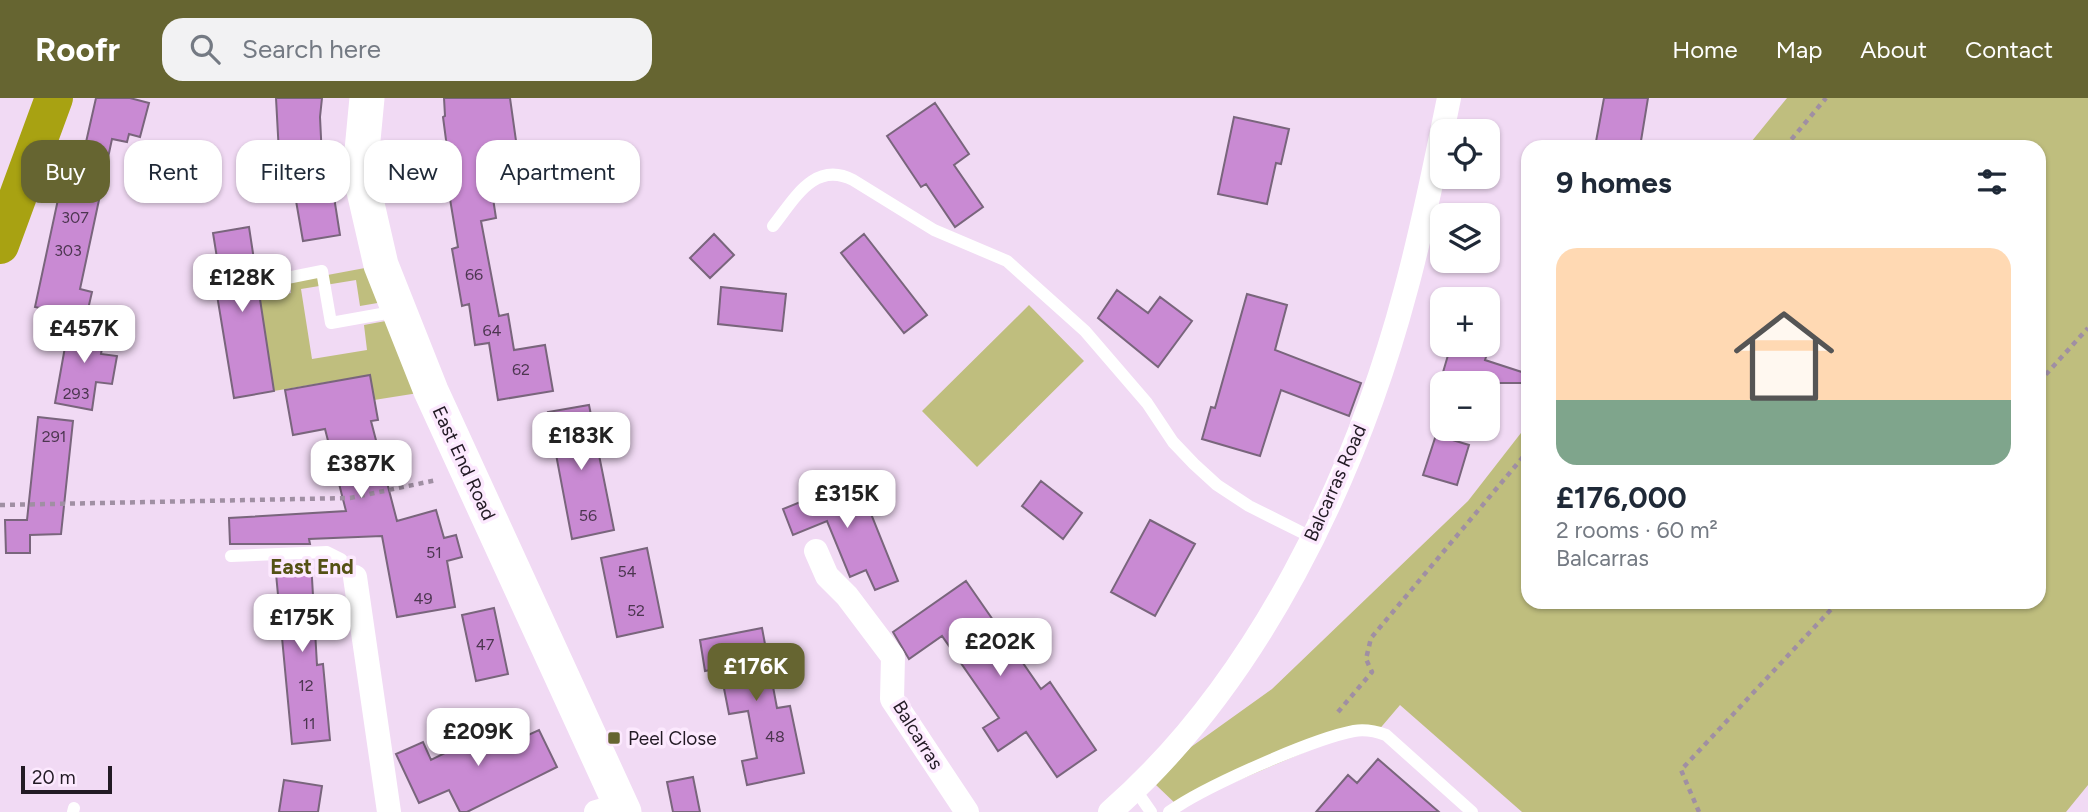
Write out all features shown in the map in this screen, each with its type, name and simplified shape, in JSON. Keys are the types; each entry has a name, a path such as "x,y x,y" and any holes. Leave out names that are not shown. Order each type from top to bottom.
{"highway":[{"path":"0,245 33,147 54,98"}],"street":[{"name":"East End Road","path":"367,98 362,130 364,191 382,265 399,311 614,810"},
{"name":"Balcarras Road","path":"1110,812 1184,739 1269,617 1311,537 1353,445 1381,372 1406,289 1449,98"},
{"name":"Balcarras","path":"816,551 827,576 848,596 893,657 892,699 967,812"},
{"path":"355,577 389,812"}],"lane":[{"path":"774,226 807,182 828,174 839,174 934,230 1007,261 1085,331 1147,403 1173,442 1201,471 1249,506 1311,537"},
{"path":"282,279 322,271 331,323 399,311"},
{"path":"231,556 327,552 341,559 355,577"},
{"path":"1169,812 1218,785 1307,747 1352,732 1369,730 1386,735 1472,812"},
{"path":"1135,789 1150,812"}],"path":[{"path":"1791,140 1826,98"},
{"path":"2046,374 2088,328"},
{"path":"1307,747 1373,672 1366,654 1371,638 1521,460"},
{"path":"0,505 350,498 469,474"},
{"path":"1699,812 1681,770 1831,609"}],"shaded area":[{"path":"1787,98 2088,98 2088,785 2066,812 1522,812 1400,705 1377,732 1352,732 1178,806 1156,785 1191,747 1272,689 1468,501 1521,433 1521,609 2046,609 2046,140 1753,140"},
{"path":"381,265 395,300 360,306 356,280 301,289 312,359 367,350 364,325 402,318 431,391 374,400 369,375 274,391 259,300 291,293 290,282"},
{"path":"1029,305 1084,361 977,467 922,411"}],"building":[{"path":"96,98 130,98 149,103 140,137 129,134 128,140 124,141 112,139 110,148 110,140 86,140"},
{"path":"276,98 322,98 321,140 278,140"},
{"path":"444,98 510,98 516,140 476,140 476,203 494,203 496,218 481,221 499,316 508,314 514,350 545,345 553,391 498,400 489,343 475,345 469,304 462,306 452,249 458,247 451,203 462,203 462,140 446,140"},
{"path":"1604,98 1648,98 1641,140 1596,140"},
{"path":"935,103 969,154 954,165 983,207 955,227 926,184 921,187 887,136"},
{"path":"1234,117 1289,129 1281,164 1276,163 1267,204 1218,194"},
{"path":"57,203 98,203 80,289 92,292 86,318 35,307"},
{"path":"296,203 335,203 340,235 303,241"},
{"path":"249,227 274,391 234,398 216,289 222,289 213,233"},
{"path":"714,234 734,255 710,278 690,258"},
{"path":"864,234 927,315 904,333 841,253"},
{"path":"721,287 786,294 782,331 718,324"},
{"path":"1117,290 1148,313 1160,297 1192,321 1158,367 1098,318"},
{"path":"1247,294 1287,305 1275,350 1361,383 1349,416 1281,390 1260,456 1202,439 1211,407 1215,408"},
{"path":"70,319 106,325 101,354 117,356 112,384 96,382 92,410 55,403"},
{"path":"1447,357 1486,357 1485,360 1521,372 1521,383 1500,383 1500,371 1443,371"},
{"path":"370,375 378,420 371,421 397,521 436,510 444,538 456,535 462,557 447,561 455,607 397,617 382,536 309,539 310,544 230,544 229,518 346,511 325,429 293,435 285,390"},
{"path":"589,405 614,530 572,539 548,412"},
{"path":"38,417 73,421 61,534 30,535 30,553 6,553 5,520 27,520"},
{"path":"1434,441 1456,441 1469,445 1457,485 1423,475"},
{"path":"857,479 898,581 875,590 866,570 850,577 827,521 793,535 783,509"},
{"path":"1041,481 1082,513 1063,539 1022,506"},
{"path":"1150,520 1195,544 1155,616 1111,592"},
{"path":"647,548 663,627 617,637 601,558"},
{"path":"311,561 317,665 323,664 330,740 292,744 275,563"},
{"path":"966,581 1041,689 1050,682 1096,750 1057,777 1026,732 998,751 983,728 999,718 942,636 909,659 893,632"},
{"path":"494,608 508,674 476,681 462,615"},
{"path":"762,628 777,708 790,706 804,773 747,785 742,761 757,758 748,711 729,714 720,668 705,671 700,640"},
{"path":"520,727 524,737 539,730 557,767 467,812 460,812 449,790 419,803 396,754 423,742 431,760 483,734 487,743"},
{"path":"1378,759 1439,812 1316,812 1348,775 1357,783"},
{"path":"693,777 700,812 673,812 667,782"},
{"path":"284,780 322,786 318,812 279,812"}],"place":[{"name":"Peel Close","path":"614,738"}],"district":[{"name":"East End","path":"312,566"}]}
